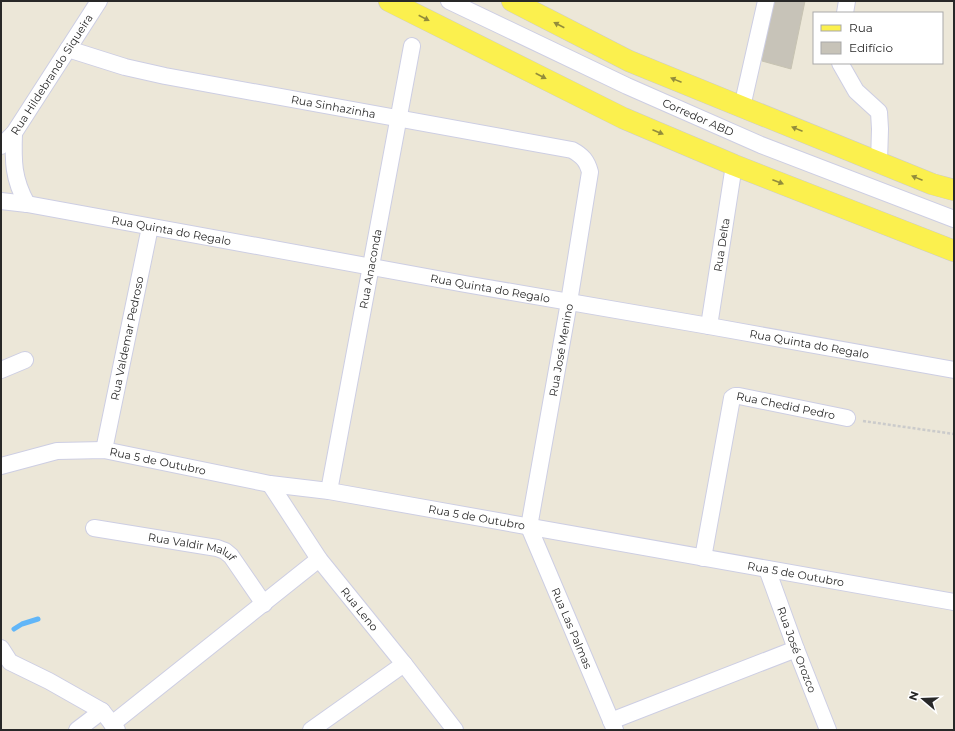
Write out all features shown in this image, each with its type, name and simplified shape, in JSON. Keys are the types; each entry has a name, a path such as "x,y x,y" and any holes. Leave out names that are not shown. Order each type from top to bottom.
{"main road":[{"path":"389,1 623,118 734,165 954,251"},
{"path":"512,1 629,61 932,184 954,190"}],"street":[{"name":"Rua Hildebrando Siqueira","path":"1,146 14,133 99,1"},
{"name":"Corredor ABD","path":"449,1 627,86 754,142 954,219"},
{"path":"742,107 766,1"},
{"path":"845,12 847,1"},
{"name":"Rua Anaconda","path":"329,491 412,46"},
{"name":"Rua Sinhazinha","path":"68,49 125,67 165,76 572,150 584,158 590,172"},
{"path":"841,64 856,91 879,112 879,162"},
{"path":"14,133 16,179 27,204"},
{"name":"Rua Delta","path":"709,326 734,165"},
{"name":"Rua José Menino","path":"529,527 569,302 590,172"},
{"name":"Rua Quinta do Regalo","path":"1,201 27,204 954,370"},
{"name":"Rua Valdemar Pedroso","path":"104,450 150,227"},
{"path":"1,370 25,360"},
{"name":"Rua Chedid Pedro","path":"703,558 732,398 739,396 847,418"},
{"name":"Rua 5 de Outubro","path":"1,466 57,451 104,450 270,484 329,491 954,602"},
{"name":"Rua Leno","path":"270,484 320,559 455,730"},
{"name":"Rua Las Palmas","path":"529,527 613,726"},
{"name":"Rua Valdir Maluf","path":"94,528 217,548 225,551 231,556 264,604"},
{"path":"1,648 10,662 49,681 102,711 115,727 320,559"},
{"name":"Rua José Orozco","path":"767,568 796,649 828,730"},
{"path":"613,726 796,649"},
{"path":"311,730 404,664"},
{"path":"77,730 102,711"}],"path":[{"name":"Rua Chedid Pedro","path":"847,418 954,434"}],"building":[{"path":"773,1 805,1 791,69 762,61"}],"waterway":[{"path":"14,629 22,624 38,619"}]}
